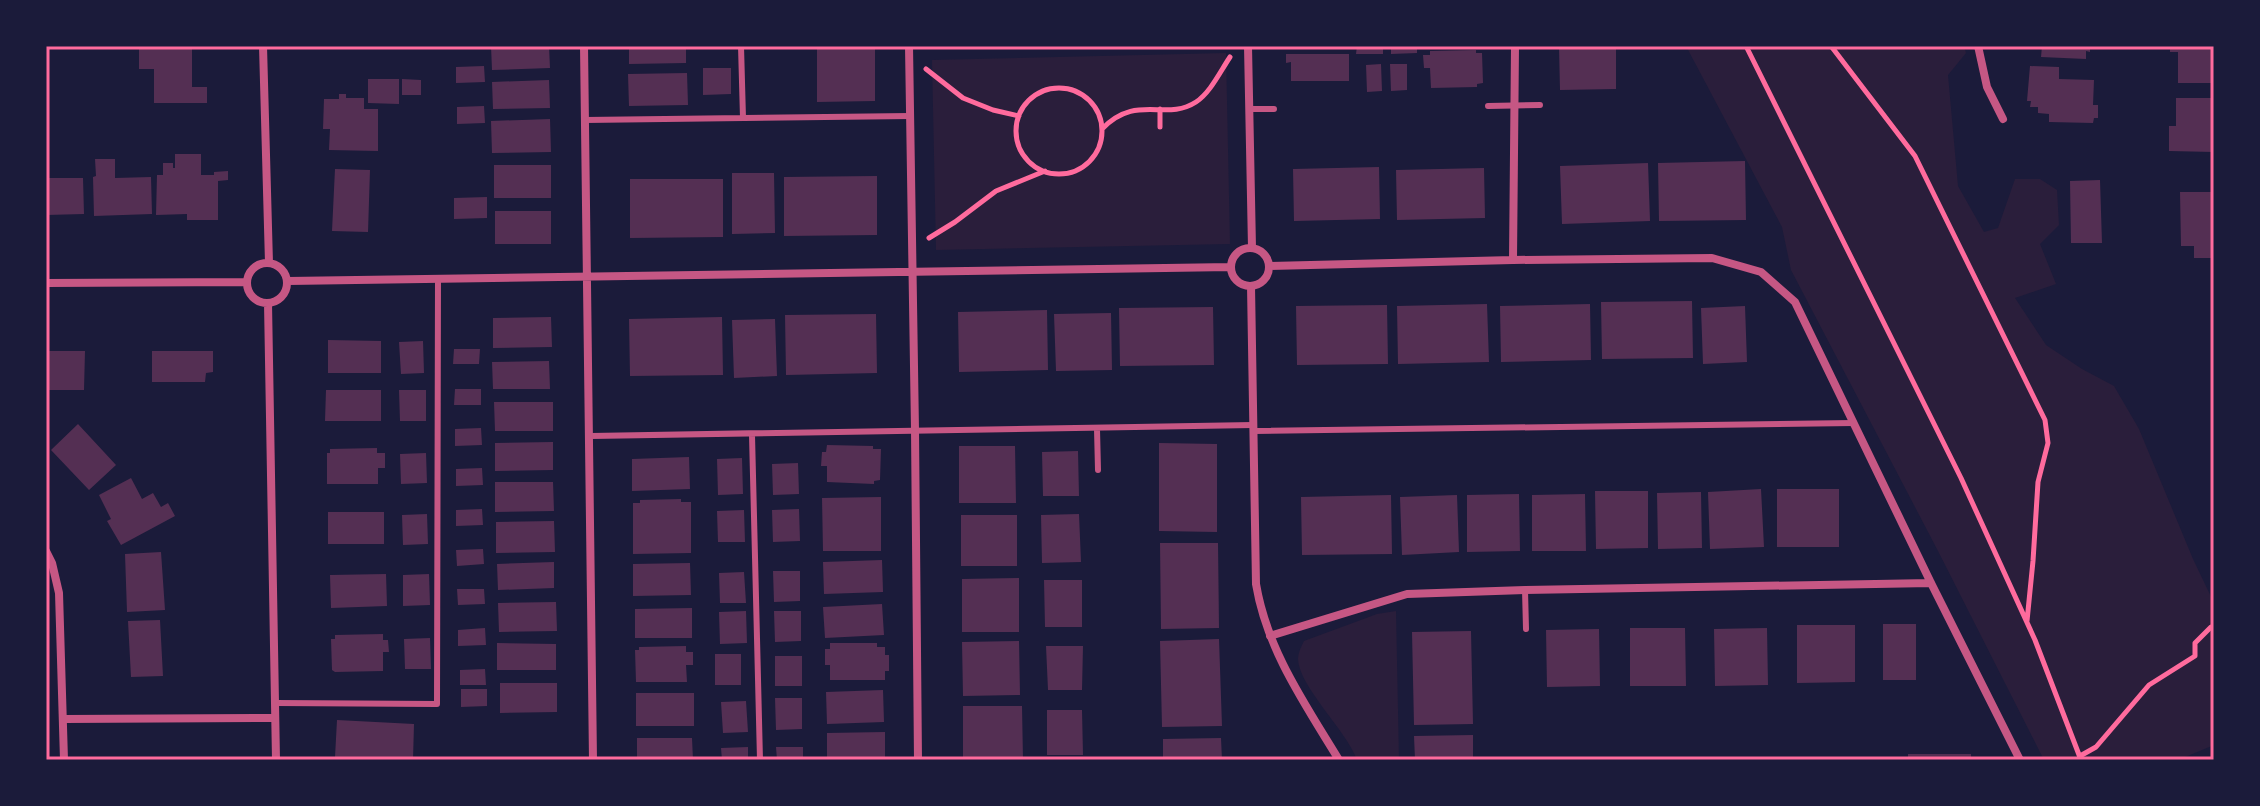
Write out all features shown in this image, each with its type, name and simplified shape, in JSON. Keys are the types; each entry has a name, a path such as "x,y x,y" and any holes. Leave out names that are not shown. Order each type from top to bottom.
{"street":[{"path":"263,46 269,263"},
{"path":"584,46 593,760"},
{"path":"1248,46 1252,248"},
{"path":"1513,260 1515,46"},
{"path":"1978,46 1987,87 2003,119"},
{"path":"909,51 918,760"},
{"path":"1252,248 1266,256 1270,266 1265,280 1251,286 1237,281 1231,267 1237,253 1252,248"},
{"path":"1270,266 1712,258 1761,272 1795,302 2020,760"},
{"path":"269,263 280,266 288,281 283,296 268,303 253,297 247,282 254,267 269,263"},
{"path":"288,281 1231,267"},
{"path":"46,283 247,282"},
{"path":"1251,286 1256,584 1260,606 1282,665 1339,760"},
{"path":"268,303 276,760"},
{"path":"46,551 59,593 64,760"},
{"path":"1270,636 1407,594 1931,583"},
{"path":"64,719 275,718"}],"lane":[{"path":"741,46 743,118"},
{"path":"1488,106 1540,105"},
{"path":"1249,109 1274,109"},
{"path":"585,120 910,116"},
{"path":"275,703 437,704 438,279"},
{"path":"591,436 915,430 1854,423"},
{"path":"1097,429 1098,470"},
{"path":"752,435 760,760"},
{"path":"1525,590 1526,629"}],"path":[{"path":"1102,130 1113,118 1132,110 1180,109 1192,105 1202,97 1238,46"},
{"path":"1746,46 1954,464 2027,622 2080,758 2096,747 2149,685 2195,656 2195,643 2214,626"},
{"path":"1831,46 1915,156 2045,420 2048,443 2038,482 2027,622"},
{"path":"909,51 963,98 1019,116"},
{"path":"1053,88 1067,88 1090,101 1098,112 1102,130 1097,151 1089,161 1065,174 1045,171 1028,161 1020,150 1017,137 1019,116 1029,100 1053,88"},
{"path":"1160,109 1160,127"},
{"path":"912,249 996,191 1045,171"}],"shaded area":[{"path":"1686,46 1964,46 1966,53 1948,75 1958,186 1984,232 1998,228 2015,179 2040,179 2057,190 2059,225 2040,244 2056,284 2015,298 2046,345 2114,386 2139,429 2214,603 2214,745 2178,760 2044,760 1791,270 1782,227"},
{"path":"1226,53 1230,244 936,250 932,60"},
{"path":"1396,611 1399,760 1357,760 1352,748 1306,683 1300,670 1299,654 1304,641 1377,614"}],"building":[{"path":"139,46 192,46 192,87 207,87 207,103 154,103 154,69 139,69"},
{"path":"491,46 549,46 550,68 492,70"},
{"path":"629,46 686,46 686,63 629,64"},
{"path":"817,46 875,46 875,101 817,102"},
{"path":"1357,46 1383,46 1383,54 1356,54"},
{"path":"1391,46 1417,46 1417,53 1391,54"},
{"path":"1559,46 1616,46 1616,89 1560,90"},
{"path":"2042,46 2090,46 2090,52 2086,51 2086,59 2041,57"},
{"path":"2170,46 2214,46 2214,83 2178,83 2178,52 2170,52"},
{"path":"1476,50 1476,53 1482,53 1483,83 1477,84 1477,87 1431,88 1430,68 1424,68 1423,55 1430,55 1430,51"},
{"path":"1286,54 1349,54 1349,81 1291,81 1291,62 1286,63"},
{"path":"1381,64 1382,91 1367,92 1366,65"},
{"path":"1390,64 1407,64 1407,90 1391,91"},
{"path":"484,66 485,82 456,83 456,67"},
{"path":"2030,66 2059,67 2059,79 2094,80 2093,105 2098,105 2098,118 2094,118 2093,123 2049,122 2049,114 2038,113 2038,107 2030,107 2031,101 2027,101"},
{"path":"703,68 731,68 731,94 703,95"},
{"path":"687,73 688,105 629,106 628,74"},
{"path":"368,79 399,79 399,104 368,103"},
{"path":"402,79 421,80 421,95 402,95"},
{"path":"549,80 550,108 493,109 492,82"},
{"path":"339,94 346,94 346,98 364,98 364,109 378,109 378,151 329,150 330,129 323,129 324,99 339,99"},
{"path":"2176,98 2214,98 2214,152 2169,151 2169,126 2176,126"},
{"path":"484,106 485,123 457,124 457,107"},
{"path":"550,119 551,152 492,153 491,121"},
{"path":"175,154 201,154 201,175 228,171 228,180 218,181 218,220 187,220 187,214 156,215 157,175 163,175 163,163 173,163 175,168"},
{"path":"95,159 115,159 115,178 151,177 152,214 94,216"},
{"path":"1745,161 1746,220 1659,221 1658,163"},
{"path":"1648,163 1650,221 1562,224 1560,166"},
{"path":"494,165 551,165 551,198 494,198"},
{"path":"1379,167 1380,219 1294,221 1293,169"},
{"path":"1484,168 1485,218 1397,220 1396,170"},
{"path":"335,169 370,170 368,232 332,231"},
{"path":"732,173 774,173 775,233 732,234"},
{"path":"877,176 877,235 784,236 784,177"},
{"path":"46,178 83,178 84,214 46,215"},
{"path":"630,179 723,179 723,237 630,238"},
{"path":"2100,180 2102,243 2071,243 2070,181"},
{"path":"2180,192 2213,192 2213,258 2194,258 2194,246 2181,246"},
{"path":"487,197 487,218 454,219 454,198"},
{"path":"495,211 551,211 551,244 495,244"},
{"path":"1692,301 1693,358 1602,359 1601,302"},
{"path":"1487,304 1489,362 1398,364 1397,306"},
{"path":"1590,304 1591,360 1501,362 1500,306"},
{"path":"1387,305 1388,364 1297,365 1296,306"},
{"path":"1745,306 1747,362 1703,364 1701,308"},
{"path":"1213,307 1214,365 1120,366 1119,308"},
{"path":"1047,310 1048,370 959,372 958,312"},
{"path":"1111,313 1112,370 1056,371 1054,314"},
{"path":"876,314 877,373 786,375 785,315"},
{"path":"551,317 552,347 493,348 493,318"},
{"path":"722,317 723,375 630,376 629,319"},
{"path":"775,319 777,376 734,378 732,320"},
{"path":"328,340 381,341 381,373 328,373"},
{"path":"423,341 424,373 401,374 399,342"},
{"path":"454,349 480,349 479,364 453,364"},
{"path":"46,351 85,351 84,390 46,390"},
{"path":"152,351 213,351 213,372 206,373 205,382 152,382"},
{"path":"549,361 550,389 493,389 492,362"},
{"path":"455,389 481,389 481,405 454,405"},
{"path":"326,390 381,390 381,421 325,421"},
{"path":"399,390 426,390 426,421 400,421"},
{"path":"494,402 553,402 553,431 495,431"},
{"path":"78,424 116,465 89,490 51,450"},
{"path":"481,428 482,445 455,446 455,429"},
{"path":"553,442 553,470 495,471 495,443"},
{"path":"1159,443 1217,444 1217,532 1159,531"},
{"path":"827,445 873,446 873,449 881,449 880,480 874,481 874,484 827,482 827,466 821,466 822,452 826,452"},
{"path":"959,446 1015,446 1016,503 959,503"},
{"path":"377,448 377,453 385,453 385,468 378,468 378,484 327,484 327,453 330,449"},
{"path":"1078,451 1079,496 1043,496 1042,452"},
{"path":"426,453 427,483 401,484 400,454"},
{"path":"689,457 690,489 632,491 632,459"},
{"path":"742,458 743,494 718,495 717,459"},
{"path":"798,463 799,494 773,495 772,464"},
{"path":"482,468 483,485 456,486 456,469"},
{"path":"131,478 142,499 153,493 161,507 168,503 175,516 121,545 107,521 111,519 99,495"},
{"path":"495,482 553,482 554,511 495,512"},
{"path":"1761,489 1764,547 1710,549 1708,492"},
{"path":"1777,489 1839,489 1839,547 1777,547"},
{"path":"1595,491 1648,491 1648,548 1596,549"},
{"path":"1701,492 1702,548 1658,549 1657,493"},
{"path":"1519,494 1520,551 1467,552 1467,495"},
{"path":"1585,494 1586,551 1532,551 1532,495"},
{"path":"1391,495 1392,554 1302,555 1301,497"},
{"path":"1457,495 1459,552 1402,555 1400,497"},
{"path":"881,497 881,551 823,551 822,498"},
{"path":"681,499 681,502 691,502 691,553 633,554 633,503 640,503 640,500"},
{"path":"482,509 483,525 456,526 456,510"},
{"path":"799,509 800,541 773,542 772,510"},
{"path":"744,510 745,542 718,542 717,511"},
{"path":"328,512 384,512 384,544 328,544"},
{"path":"427,514 428,544 403,545 402,515"},
{"path":"1079,514 1081,562 1042,563 1041,515"},
{"path":"961,515 1017,515 1017,566 961,566"},
{"path":"554,521 555,552 496,553 496,522"},
{"path":"1160,543 1218,543 1219,628 1161,629"},
{"path":"483,549 484,564 457,566 456,550"},
{"path":"161,552 165,610 127,612 125,554"},
{"path":"882,560 883,592 824,594 823,562"},
{"path":"554,562 554,588 498,590 497,564"},
{"path":"690,563 691,595 633,596 633,564"},
{"path":"773,571 800,571 800,601 774,602"},
{"path":"744,572 746,603 720,603 719,573"},
{"path":"386,574 387,606 331,608 330,575"},
{"path":"429,574 430,605 403,606 403,575"},
{"path":"1019,578 1019,632 962,632 962,579"},
{"path":"1044,580 1082,580 1082,627 1045,627"},
{"path":"457,589 484,589 485,604 458,605"},
{"path":"556,602 557,631 499,632 498,603"},
{"path":"882,604 884,635 825,638 823,607"},
{"path":"692,608 692,638 635,638 635,609"},
{"path":"746,611 747,643 720,644 719,612"},
{"path":"774,611 801,611 801,641 775,642"},
{"path":"160,620 163,676 131,677 128,621"},
{"path":"1883,624 1916,624 1916,680 1883,680"},
{"path":"1797,625 1855,625 1855,682 1797,683"},
{"path":"485,628 486,645 458,646 458,630"},
{"path":"1630,628 1685,628 1686,686 1630,686"},
{"path":"1767,628 1768,685 1715,686 1714,629"},
{"path":"1599,629 1600,686 1547,687 1546,630"},
{"path":"1471,631 1473,724 1414,725 1412,632"},
{"path":"383,634 383,640 388,640 389,652 383,652 383,671 332,670 331,639 335,639 335,635"},
{"path":"430,638 431,669 405,669 404,639"},
{"path":"1219,639 1222,726 1162,727 1160,641"},
{"path":"1019,641 1020,695 963,696 962,642"},
{"path":"497,643 556,644 556,670 497,670"},
{"path":"830,643 877,643 877,647 885,647 885,655 889,655 889,671 885,671 885,680 830,680 830,665 825,665 825,649 830,649"},
{"path":"686,646 686,652 693,652 693,665 686,665 687,682 636,682 635,650 639,647"},
{"path":"1046,646 1083,646 1082,690 1048,690"},
{"path":"715,654 741,654 741,685 715,685"},
{"path":"775,656 802,656 802,686 775,686"},
{"path":"485,669 486,685 460,685 460,670"},
{"path":"500,683 557,683 557,712 500,713"},
{"path":"461,689 487,689 487,706 461,707"},
{"path":"883,690 884,722 827,724 826,692"},
{"path":"636,693 694,693 694,726 636,726"},
{"path":"775,698 802,698 802,729 776,730"},
{"path":"746,701 748,732 723,733 721,702"},
{"path":"963,706 1022,706 1023,760 963,760"},
{"path":"1047,710 1082,710 1083,755 1047,755"},
{"path":"337,720 414,724 413,760 335,757"},
{"path":"885,732 885,760 827,760 827,733"},
{"path":"1473,735 1473,760 1415,760 1414,736"},
{"path":"637,738 692,738 693,760 637,760"},
{"path":"1221,738 1222,760 1163,760 1163,739"},
{"path":"748,747 748,760 722,760 721,748"},
{"path":"776,747 803,747 803,760 777,760"},
{"path":"1908,754 1971,754 1971,760 1908,760"},
{"path":"1730,757 1791,757 1791,760 1730,760"}]}
